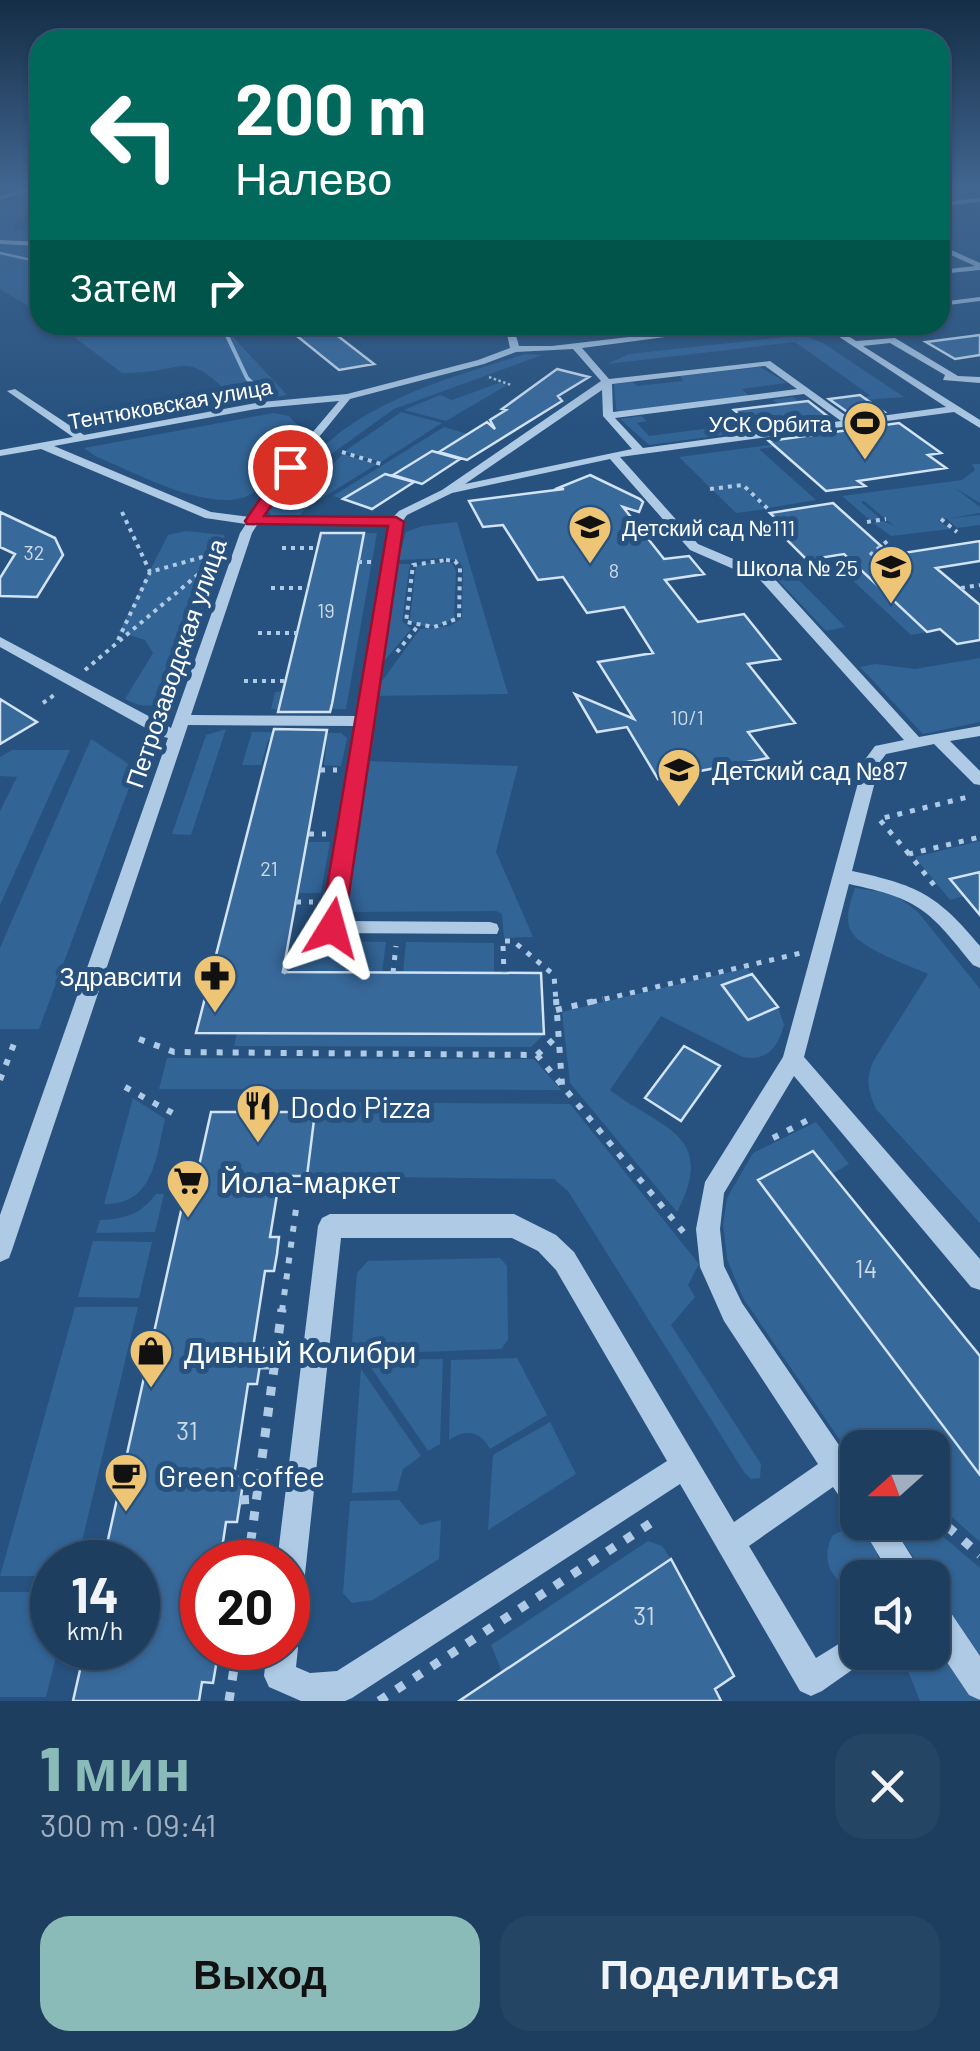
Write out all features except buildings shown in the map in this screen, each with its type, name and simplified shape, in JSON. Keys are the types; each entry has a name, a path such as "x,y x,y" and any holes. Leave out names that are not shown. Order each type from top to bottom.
{"street":[{"path":"950,298 958,302"},
{"path":"950,303 980,299"},
{"path":"512,335 515,348"},
{"path":"347,397 481,362 515,348 575,346 668,335"},
{"path":"841,335 980,424"},
{"path":"855,344 892,340 954,377"},
{"path":"575,346 606,382 608,416 640,451"},
{"path":"446,492 606,382 767,363 850,423"},
{"path":"915,382 954,377 980,380"},
{"path":"12,391 82,438"},
{"path":"608,416 808,392"},
{"name":"Тентюковская улица","path":"0,454 262,405 347,397"},
{"name":"Петрозаводская улица","path":"0,1250 253,521 290,467 347,397"},
{"path":"490,929 332,928 396,522 417,504 446,492 612,454 956,409"},
{"path":"44,446 210,514 253,521 396,522"},
{"path":"612,454 694,547 766,578 915,744"},
{"path":"0,641 165,733 180,727 362,722"},
{"path":"840,1474 732,1312 712,1267 708,1229 713,1190 793,1059 872,761 881,750 980,730"},
{"path":"938,739 980,780"},
{"path":"844,876 908,889 926,898 980,960"},
{"path":"793,1059 980,1278"},
{"path":"294,1540 330,1226 514,1226 547,1243 566,1262 812,1680 840,1660"},
{"path":"280,1670 280,1676 310,1689 341,1687 684,1465"},
{"path":"730,1542 836,1468"},
{"path":"950,1639 980,1684"}],"path":[{"path":"489,377 511,385"},
{"path":"342,452 381,464"},
{"path":"710,489 743,485 768,509"},
{"path":"122,512 150,572"},
{"path":"867,522 886,519"},
{"path":"941,519 957,532"},
{"path":"870,556 890,538"},
{"path":"282,548 318,548"},
{"path":"43,703 72,681 228,550 150,572 116,644"},
{"path":"836,576 849,559"},
{"path":"415,562 455,562 460,568 456,622 431,627 406,622 415,562"},
{"path":"961,588 980,585"},
{"path":"271,588 308,588"},
{"path":"258,633 297,632"},
{"path":"244,681 285,681"},
{"path":"945,897 879,819 980,794"},
{"path":"909,854 980,837"},
{"path":"283,972 322,938"},
{"path":"393,973 396,939"},
{"path":"503,941 504,973"},
{"path":"556,1010 824,948"},
{"path":"530,953 554,975 562,1085"},
{"path":"138,1038 174,1052 537,1055 558,1035"},
{"path":"0,1080 17,1036"},
{"path":"537,1055 712,1267"},
{"path":"125,1086 176,1115"},
{"path":"762,1143 824,1112"},
{"path":"251,1540 296,1209"},
{"path":"277,1254 290,1254"},
{"path":"260,1366 275,1365"},
{"path":"240,1500 256,1499"},
{"path":"379,1701 394,1696 657,1519"},
{"path":"950,1529 980,1555"},
{"path":"229,1701 233,1670"}],"shaded area":[{"path":"0,268 30,268 30,307 0,289"},
{"path":"71,335 234,335 287,395 240,404 206,374 185,366 122,373"},
{"path":"803,335 823,343 904,397 838,402 831,397 846,400 871,396 795,342 607,364 629,354"},
{"path":"525,354 542,355 394,409 323,460 307,479 288,489 310,460 363,417 425,387"},
{"path":"760,367 787,383 742,389 749,396 621,412 616,409 614,384 683,381 680,376"},
{"path":"499,383 507,385 446,421 404,410 440,395 452,400"},
{"path":"793,397 824,421 649,445 620,419 641,416 647,421 637,423 649,436 805,416 772,400"},
{"path":"401,412 442,423 381,462 344,452"},
{"path":"274,413 289,416 300,428 269,478 256,491 240,498 221,500 176,490 84,448"},
{"path":"444,427 468,434 392,476 384,474 343,499 333,496"},
{"path":"829,437 759,449 816,500 768,508 742,485 765,509 736,513 679,457"},
{"path":"343,454 377,464 306,508 299,517 271,517 269,511 280,498 318,479"},
{"path":"972,464 980,464 980,503 955,488 980,507 980,513 951,518 980,515 980,525 957,528 946,518 938,520 950,529 891,536 873,523 884,521 894,526 864,501 861,502 881,519 870,520 842,496 962,480 975,470"},
{"path":"457,522 508,694 371,696 420,629 450,626 462,618 463,568 459,561 398,560 406,532"},
{"path":"186,531 224,535 228,545 175,696 156,704 138,705 125,699 153,653 145,640 119,632 168,535"},
{"path":"364,533 377,533 346,709 271,709 275,692 283,691 280,704 332,704"},
{"path":"452,563 456,571 454,617 439,625 420,625 410,620 416,566"},
{"path":"392,564 410,564 402,621 411,629 375,672"},
{"path":"865,573 927,632 911,635 848,576"},
{"path":"796,577 845,627 826,631 778,580"},
{"path":"980,658 980,722 923,734 860,667 875,664 915,669"},
{"path":"226,729 191,835 172,834 206,735"},
{"path":"252,732 341,733 347,738 341,766 324,765 327,740 268,740 261,765 242,765"},
{"path":"91,739 136,769 39,1029 0,1029 0,948"},
{"path":"12,750 70,750 0,905 0,811 17,777 0,776 0,757"},
{"path":"366,761 518,766 496,852 533,937 504,938 502,914 496,911 352,912 341,906"},
{"path":"980,841 980,872 950,879 964,896 950,900 915,857"},
{"path":"308,842 330,842 321,893 299,893"},
{"path":"855,888 894,894 918,912 980,989 980,1223 873,1102 869,1079 874,1060 928,974 873,949 855,936 848,919"},
{"path":"327,941 386,942 382,972 290,972"},
{"path":"406,942 494,943 494,973 403,973"},
{"path":"747,968 752,974 722,986 747,1019 778,1007 784,1025 770,1051 759,1057 743,1057 661,1016 610,1090 664,1125 687,1149 691,1165 688,1186 677,1212 570,1083 562,1012"},
{"path":"237,1033 544,1034 531,1047 234,1046"},
{"path":"167,1058 534,1059 561,1090 159,1089"},
{"path":"133,1098 165,1119 155,1163 143,1188 121,1202 104,1204"},
{"path":"317,1102 570,1104 699,1264 688,1285 695,1297 671,1325 761,1464 760,1478 751,1479 744,1472 568,1191 554,1179 307,1176"},
{"path":"816,1122 849,1164 832,1174 813,1151 758,1181 946,1430 840,1430 840,1440 743,1298 727,1259 723,1225 727,1198 753,1153"},
{"path":"156,1194 164,1194 155,1232 96,1233 100,1220 131,1214"},
{"path":"93,1241 152,1242 139,1298 78,1297"},
{"path":"500,1258 507,1266 508,1340 501,1349 366,1354 352,1342 357,1273 368,1261"},
{"path":"75,1307 138,1307 82,1540 30,1540 30,1576 0,1576"},
{"path":"517,1358 547,1415 490,1449 472,1433 449,1440 451,1360"},
{"path":"443,1359 440,1444 428,1451 366,1360"},
{"path":"361,1369 421,1456 403,1469 397,1491 352,1493"},
{"path":"550,1422 576,1474 488,1530 493,1455"},
{"path":"950,1435 980,1475 980,1542 950,1515"},
{"path":"399,1500 420,1525 441,1520 439,1559 373,1600 352,1603 343,1593 350,1501"},
{"path":"840,1532 840,1540 868,1540 874,1544 879,1560 840,1560 840,1581 828,1561 833,1535"},
{"path":"902,1540 947,1540 980,1568 980,1656 950,1611 950,1560 915,1560"},
{"path":"648,1541 662,1546 671,1559 502,1672 491,1645"},
{"path":"0,1592 30,1592 30,1670 53,1670 46,1697 0,1697"},
{"path":"950,1654 979,1701 920,1701 908,1670 950,1670"}],"waterway":[{"path":"227,335 247,378 262,393"}],"place":[{"name":"УСК Орбита","path":"865,461"},
{"name":"Детский сад №111","path":"590,565"},
{"name":"Школа № 25","path":"891,605"},
{"name":"Детский сад №87","path":"679,808"},
{"name":"Здравсити","path":"215,1014"},
{"name":"Dodo Pizza","path":"258,1144"},
{"name":"Йола-маркет","path":"188,1219"},
{"name":"Дивный Колибри","path":"151,1389"},
{"name":"Green coffee","path":"126,1513"}],"route":[{"path":"290,467 253,521 396,522 332,928"}]}
